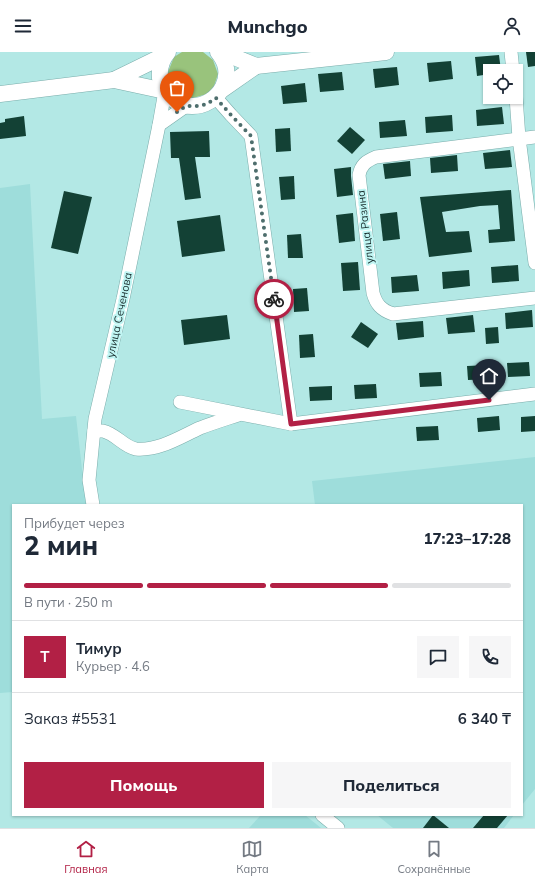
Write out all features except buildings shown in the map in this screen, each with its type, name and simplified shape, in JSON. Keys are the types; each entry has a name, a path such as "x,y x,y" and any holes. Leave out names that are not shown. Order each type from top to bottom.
{"main road":[{"path":"218,52 223,58 226,68 226,79 219,93"},
{"path":"222,52 256,66 386,52"},
{"path":"167,53 161,64 161,82 170,98 186,106 207,104 219,93 256,66"},
{"path":"114,80 167,53"},
{"path":"0,94 114,80 165,91"}],"street":[{"path":"511,52 512,64"},
{"name":"улица Сеченова","path":"93,504 89,480 96,419 123,300 165,91"},
{"path":"219,93 231,115 251,136 291,424"},
{"path":"517,104 535,263"},
{"path":"159,125 186,106"},
{"name":"улица Разина","path":"535,137 376,157 363,164 359,175 373,293 378,305 385,311 393,314 535,298"},
{"path":"180,402 291,424 535,394"},
{"path":"94,431 104,431 134,449 150,448 173,441 200,428 242,414"},
{"path":"323,816 338,828"}],"shaded area":[{"path":"30,184 42,419 76,416 86,504 12,504 12,692 0,693 0,188"},
{"path":"535,457 535,789 523,804 523,504 315,504 312,481"},
{"path":"260,816 306,816 321,828 249,828"},
{"path":"378,816 513,816 504,828 393,828"}],"green space":[{"path":"182,52 203,52 213,60 218,74 214,86 207,94 193,98 179,94 170,85 168,72 174,57"}],"way so far":[{"path":"177,112 186,106 207,104 216,98 251,136 274,299"}],"route":[{"path":"274,299 291,424 489,400"}]}
